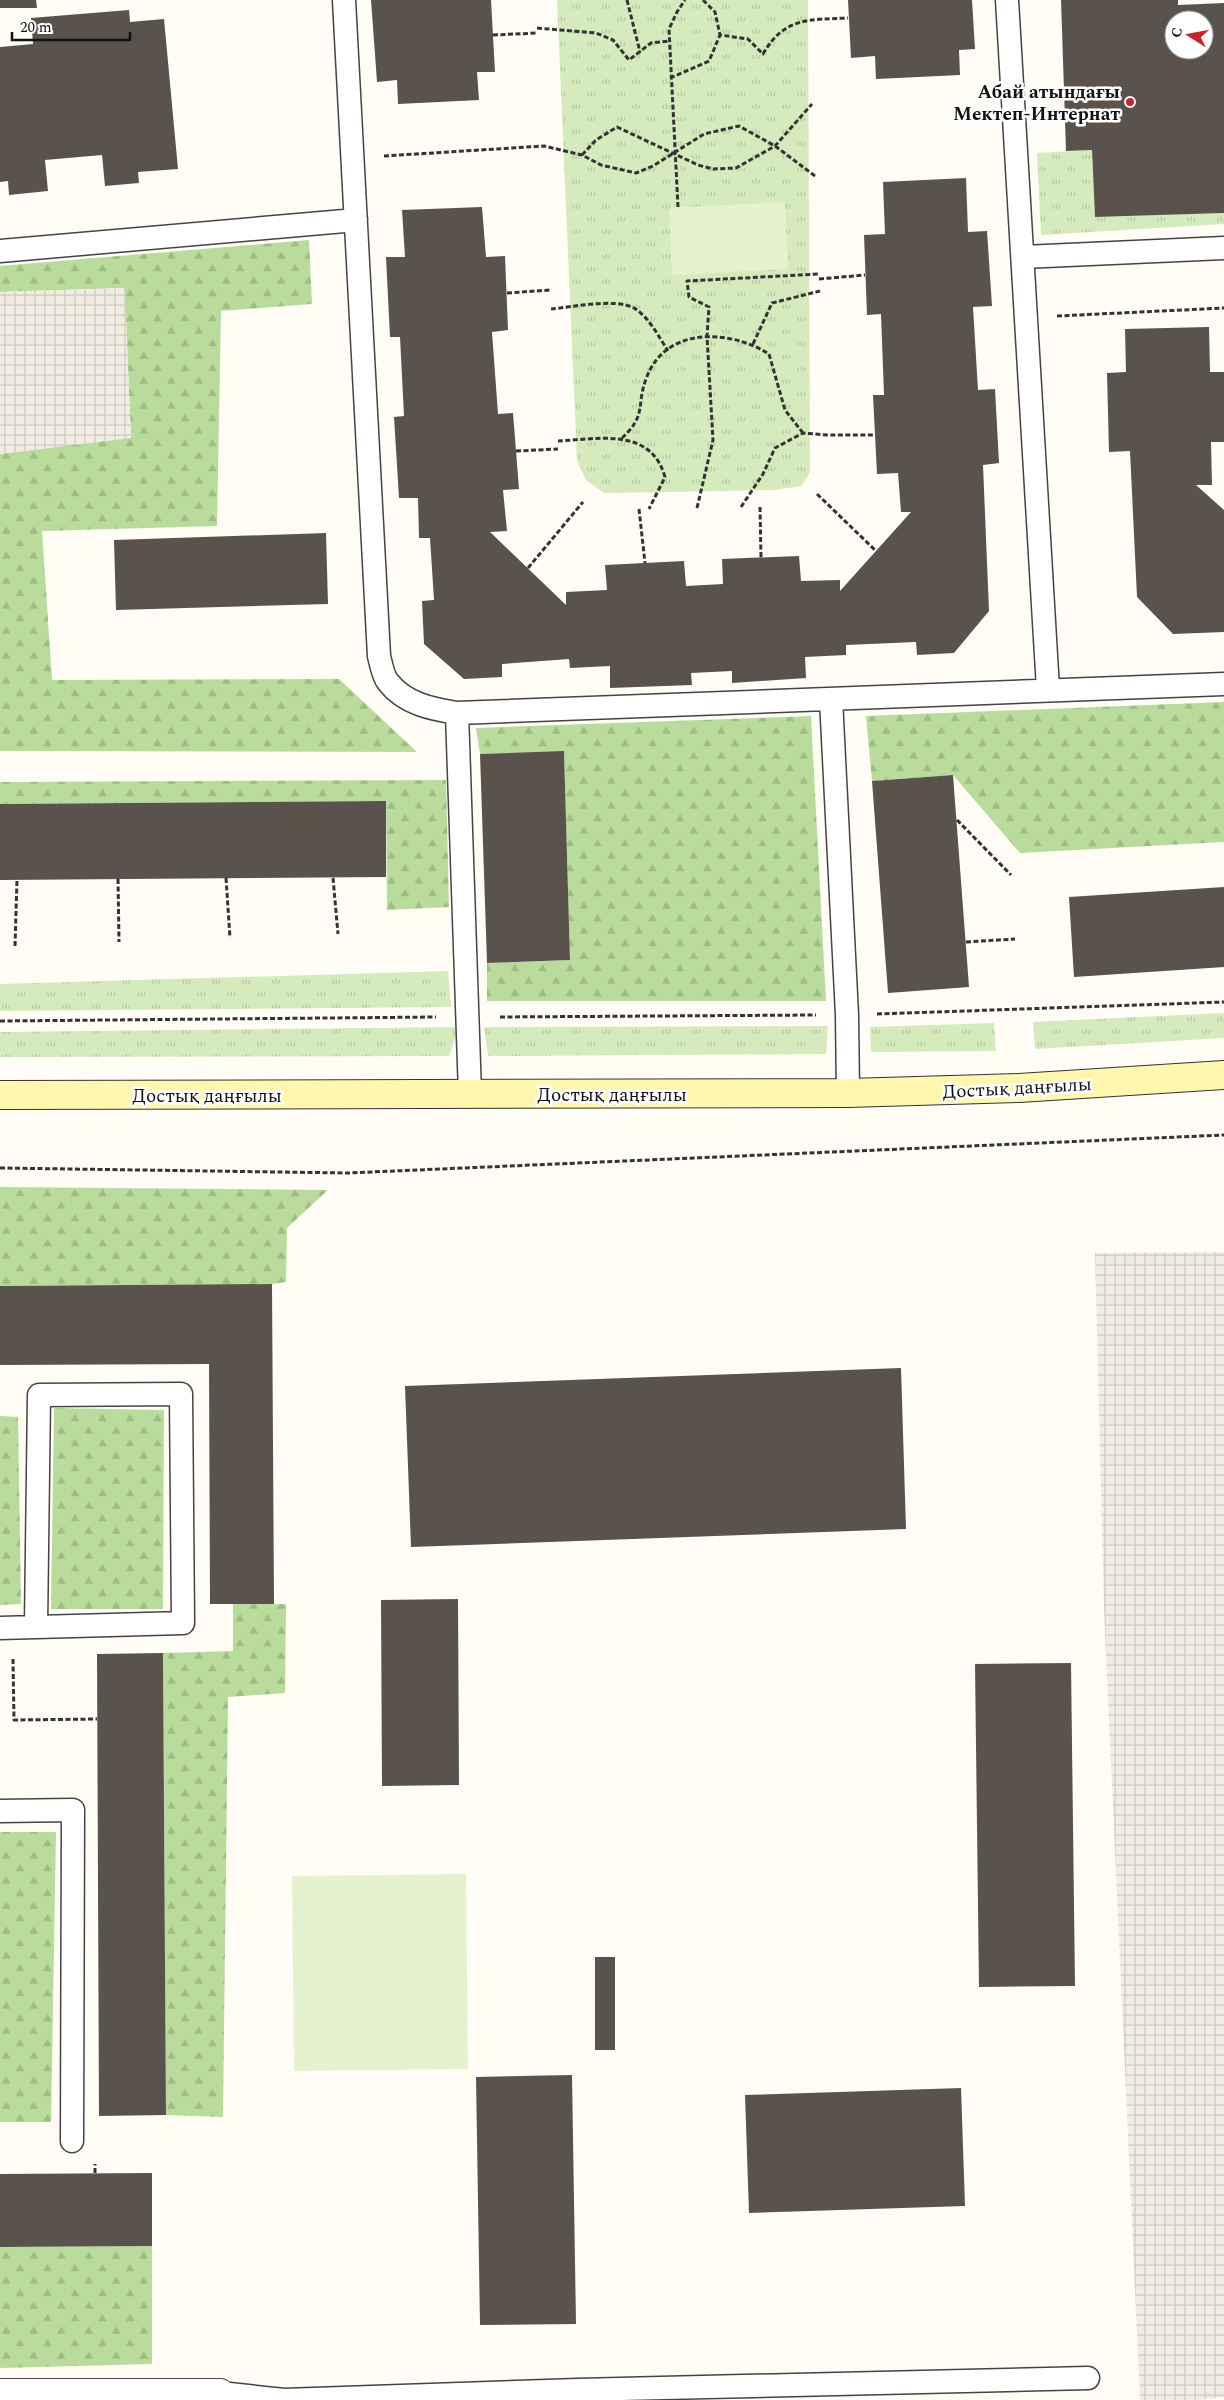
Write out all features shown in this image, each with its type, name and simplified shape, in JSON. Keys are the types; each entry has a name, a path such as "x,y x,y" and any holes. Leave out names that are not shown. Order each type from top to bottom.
{"main road":[{"name":"Достық даңғылы","path":"0,1095 848,1094 1019,1088 1224,1075"}],"street":[{"path":"0,2393 220,2393"}],"lane":[{"path":"344,0 379,656 387,681 403,696 428,709 458,713 1048,689 1224,684"},
{"path":"1007,0 1048,689"},
{"path":"0,251 356,220"},
{"path":"1023,256 1224,248"},
{"path":"830,699 848,1015 848,1094"},
{"path":"458,713 470,1094"},
{"path":"6,1627 182,1623 181,1394 39,1395 36,1626"},
{"path":"0,1811 73,1810 72,2141"},
{"path":"220,2393 284,2400 585,2395 1088,2378"}],"path":[{"path":"627,0 640,52"},
{"path":"678,207 669,29 685,0"},
{"path":"670,78 710,61 720,35 715,12 703,0"},
{"path":"720,35 748,39 763,54 783,28 809,20 848,18"},
{"path":"537,28 596,33 613,40 629,60 651,43 670,41"},
{"path":"493,35 537,33"},
{"path":"582,155 596,140 617,127 674,152 698,165 713,169 736,168 775,146 812,104"},
{"path":"353,158 544,146 582,155 601,165 636,173 704,134 739,126 775,146 815,176"},
{"path":"698,508 712,440 707,336 709,308 689,297 687,281 819,274"},
{"path":"820,279 865,275"},
{"path":"507,293 550,290"},
{"path":"753,344 772,303 820,291"},
{"path":"551,309 615,304 634,308 653,326 668,351"},
{"path":"1027,318 1224,308"},
{"path":"622,438 638,421 646,379 659,357 682,341 707,336 731,337 753,344 769,354 785,410 804,433"},
{"path":"741,507 763,474 775,448 804,433 827,436 875,435"},
{"path":"558,441 622,438 648,448 661,463 665,477 649,508"},
{"path":"516,451 558,449"},
{"path":"818,494 876,551"},
{"path":"528,568 583,502"},
{"path":"760,507 761,557"},
{"path":"639,508 645,564"},
{"path":"957,820 1011,875"},
{"path":"226,878 230,938"},
{"path":"333,878 338,934"},
{"path":"118,879 119,942"},
{"path":"15,946 17,880"},
{"path":"966,942 1015,939"},
{"path":"0,1021 848,1015 1224,1002"},
{"path":"0,1168 348,1173 1224,1136"},
{"path":"6,1627 14,1720 98,1719"}],"green space":[{"path":"557,0 808,0 810,472 802,486 774,490 604,493 586,480 577,461"},
{"path":"1092,150 1095,217 1224,213 1224,224 1041,235 1037,153"},
{"path":"785,202 788,269 672,275 669,208"},
{"path":"309,240 312,304 221,311 217,526 42,531 52,680 339,679 417,752 0,751 0,454 131,437 124,288 0,292 0,266"},
{"path":"1224,702 1224,842 1020,853 953,775 872,781 866,716"},
{"path":"811,716 826,1001 487,1001 487,963 570,960 564,752 480,754 476,728"},
{"path":"446,780 449,907 387,910 386,801 0,804 0,782"},
{"path":"448,971 451,1007 0,1011 0,984"},
{"path":"1224,1013 1224,1038 1035,1049 1033,1022"},
{"path":"994,1023 996,1051 871,1052 870,1027"},
{"path":"828,1026 826,1054 488,1056 484,1027"},
{"path":"459,1027 449,1056 0,1057 0,1032"},
{"path":"0,1187 328,1190 287,1228 286,1282 272,1284 0,1286"},
{"path":"54,1408 164,1410 163,1609 51,1609"},
{"path":"0,1416 18,1417 21,1604 0,1605"},
{"path":"233,1604 286,1604 285,1693 228,1697 223,2117 166,2115 163,1653 233,1651"},
{"path":"0,1832 56,1832 51,2122 0,2122"},
{"path":"466,1874 468,2069 294,2071 292,1876"},
{"path":"152,2246 152,2364 0,2368 0,2247"}],"shaded area":[{"path":"125,288 131,438 0,454 0,292"},
{"path":"1224,1252 1224,2397 1198,2400 1140,2400 1104,1611 1095,1253"}],"building":[{"path":"0,0 36,0 37,8 0,8"},
{"path":"371,0 491,0 495,72 477,72 479,100 398,104 397,80 377,82"},
{"path":"848,0 972,0 975,49 959,50 960,75 876,79 875,56 851,58"},
{"name":"Абай атындағы Мектеп-Интернат","path":"1061,0 1178,0 1178,5 1224,3 1224,213 1095,217 1092,150 1066,151"},
{"path":"129,10 130,22 164,19 178,169 138,172 139,183 105,186 102,155 45,160 48,191 9,195 8,181 0,182 0,47 33,44 31,18"},
{"path":"966,178 968,232 987,231 992,306 973,307 978,390 995,389 999,463 983,465 989,611 954,653 917,655 916,642 846,645 846,655 805,657 806,678 732,683 732,671 691,673 692,685 610,688 610,666 570,668 569,659 502,664 502,677 464,679 424,644 422,601 434,600 430,538 419,538 418,498 399,498 394,417 404,416 400,337 390,337 386,257 405,257 402,210 482,207 486,257 505,256 508,330 492,332 498,414 513,413 519,489 503,490 507,531 490,532 566,605 566,592 607,590 605,565 684,561 686,586 723,584 722,559 799,556 801,581 840,580 840,591 911,512 901,512 898,473 877,474 873,395 884,395 881,314 867,315 864,235 885,234 883,182"},
{"path":"1209,327 1210,372 1224,372 1224,442 1211,442 1212,485 1196,485 1224,510 1224,632 1173,634 1137,597 1130,451 1109,452 1107,373 1126,372 1125,329"},
{"path":"326,533 328,604 116,610 114,540"},
{"path":"564,751 570,960 487,963 480,754"},
{"path":"953,775 969,987 888,993 872,781"},
{"path":"386,801 386,877 0,880 0,804"},
{"path":"1224,887 1224,967 1074,977 1069,897"},
{"path":"272,1284 274,1604 210,1604 209,1364 0,1365 0,1286"},
{"path":"901,1368 906,1529 411,1547 405,1386"},
{"path":"458,1599 459,1785 382,1786 381,1600"},
{"path":"163,1653 166,2115 99,2116 97,1654"},
{"path":"1071,1663 1075,1986 979,1987 975,1664"},
{"path":"595,1957 615,1957 615,2050 595,2050"},
{"path":"572,2075 576,2324 480,2325 476,2077"},
{"path":"961,2088 965,2206 749,2213 745,2095"},
{"path":"152,2173 152,2246 0,2247 0,2174"}],"place":[{"name":"Абай атындағы Мектеп-Интернат","path":"1130,102"}]}
